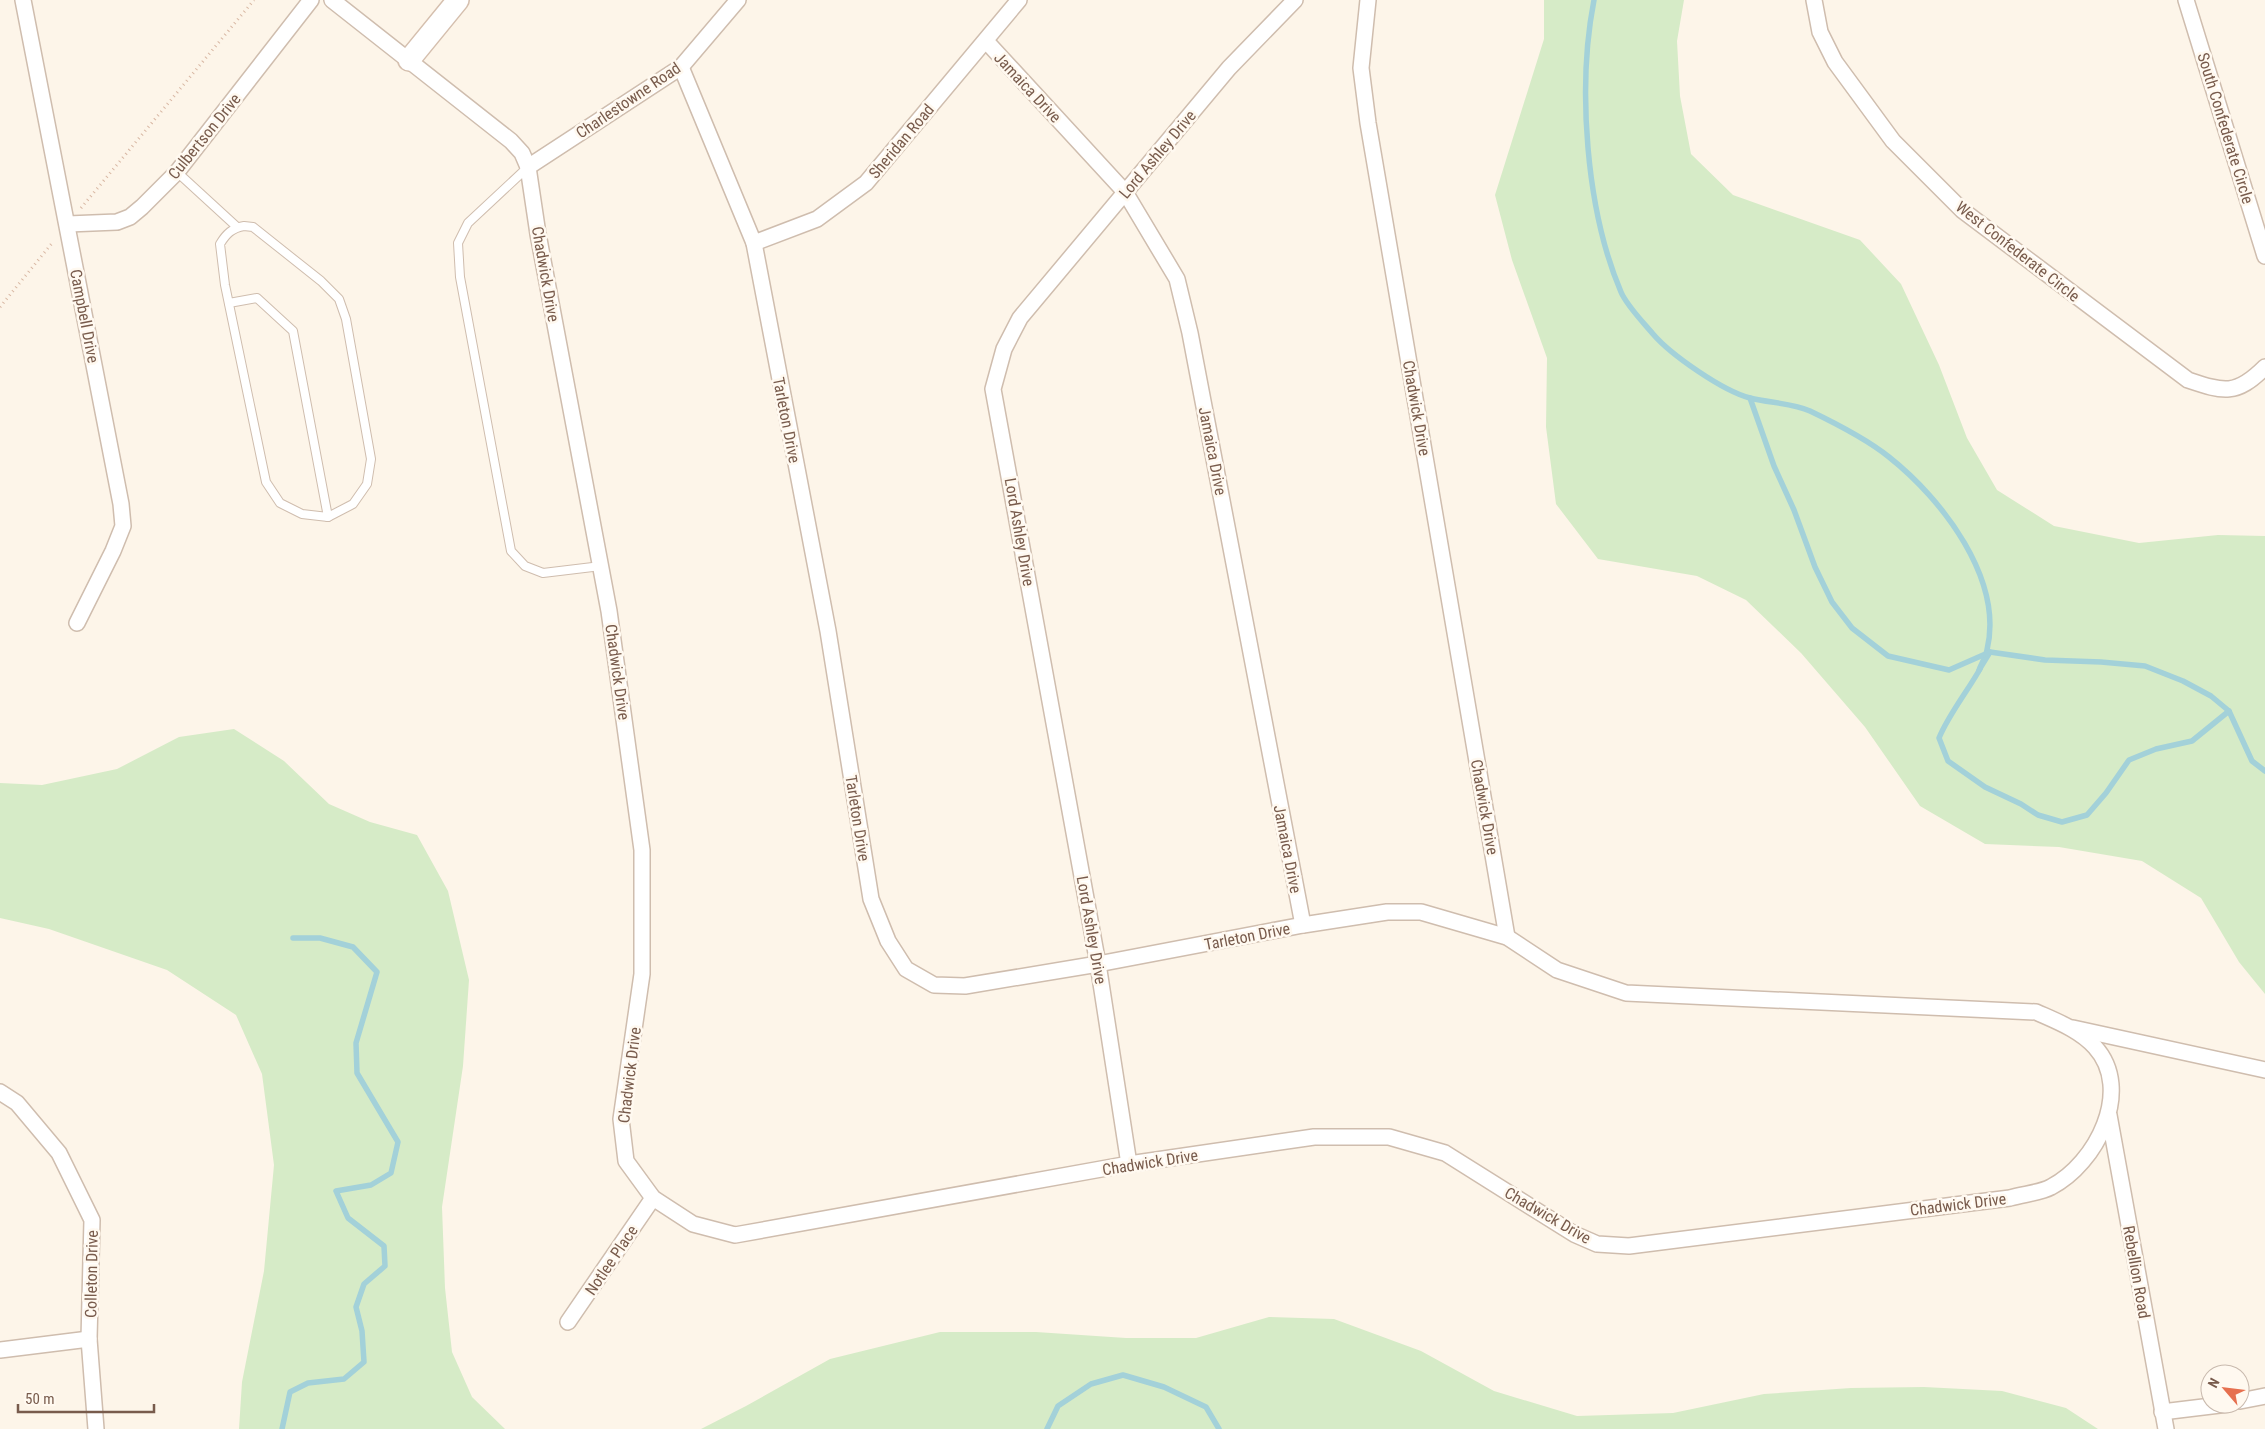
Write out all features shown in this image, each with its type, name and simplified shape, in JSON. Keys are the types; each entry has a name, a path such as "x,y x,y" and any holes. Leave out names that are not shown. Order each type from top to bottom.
{"street":[{"name":"Campbell Drive","path":"23,0 68,224 121,504 123,526 114,551 77,624"},
{"name":"Culbertson Drive","path":"68,224 117,222 130,217 177,172 311,0"},
{"name":"Chadwick Drive","path":"332,0 511,141 522,153 528,167 538,234 609,611 642,850 642,974 621,1119 626,1161 653,1198 693,1224 735,1235 1129,1164 1314,1137 1389,1137 1445,1153 1574,1234 1597,1244 1629,1246 2010,1198 2051,1187 2076,1168 2095,1145 2109,1115 2110,1074 2096,1047 2069,1027 2036,1012 1626,993 1558,970 1507,937 1368,123 1361,68 1368,0"},
{"path":"409,60 458,0"},
{"name":"Charlestowne Road","path":"528,167 681,67 738,0"},
{"name":"Sheridan Road","path":"754,243 817,219 866,183 1019,0"},
{"name":"Lord Ashley Drive","path":"1129,1164 1098,964 994,389 1004,349 1020,318 1229,68 1296,0"},
{"name":"West Confederate Circle","path":"1814,0 1820,32 1835,62 1893,141 1962,210 2188,380 2219,390 2231,391 2251,381 2265,366"},
{"name":"South Confederate Circle","path":"2186,0 2265,256"},
{"name":"Jamaica Drive","path":"986,41 1126,192 1178,280 1192,343 1303,925"},
{"name":"Tarleton Drive","path":"681,67 754,243 828,631 871,899 888,941 906,969 934,985 965,986 1098,964 1303,925 1387,912 1421,912 1507,937"},
{"path":"2069,1027 2265,1070"},
{"name":"Colleton Drive","path":"0,1092 17,1103 59,1153 92,1220 89,1339 96,1429"},
{"name":"Rebellion Road","path":"2109,1115 2166,1429"},
{"name":"Notlee Place","path":"568,1322 653,1198"},
{"path":"0,1350 89,1339"},
{"path":"2250,1399 2265,1396"},
{"path":"2162,1412 2200,1407"}],"lane":[{"path":"528,167 468,223 458,243 460,277 511,551 525,566 544,573 601,566"},
{"path":"177,172 237,227"},
{"path":"237,227 253,227 321,281 339,299 346,319 371,460 367,484 353,504 328,517 302,514 280,503 266,482 229,303 220,244 225,235 237,227"},
{"path":"229,303 257,298 293,331 328,517"}],"path":[{"path":"0,307 254,0"}],"green space":[{"path":"1544,0 1684,0 1677,41 1680,96 1691,154 1733,195 1860,240 1901,284 1939,365 1967,438 1997,490 2054,526 2139,543 2218,535 2265,536 2265,994 2239,962 2201,898 2142,861 2059,847 1985,844 1920,806 1865,727 1801,653 1746,600 1697,576 1598,559 1556,504 1546,427 1547,358 1512,260 1495,195 1544,39"},
{"path":"234,729 284,761 329,804 370,822 417,835 448,891 469,980 463,1066 442,1207 445,1288 452,1352 472,1397 505,1429 239,1429 242,1382 264,1271 274,1165 262,1074 236,1015 167,970 49,929 0,918 0,783 42,785 117,769 179,737"},
{"path":"1269,1317 1334,1319 1421,1351 1494,1391 1577,1416 1673,1413 1764,1394 1851,1388 1924,1387 2002,1391 2066,1408 2098,1429 701,1429 830,1359 940,1332 1036,1332 1126,1338 1196,1338"}],"waterway":[{"path":"1594,0 1586,71 1588,148 1600,224 1609,259 1627,303 1653,334 1672,352 1712,380 1750,398 1796,406 1810,411 1871,444 1909,474 1948,518 1964,543 1977,569 1986,596 1990,623 1986,653 1979,670 1990,652"},
{"path":"1750,398 1774,466 1794,510 1815,567 1832,602 1852,628 1888,656 1949,670 1990,652 2045,660 2145,666 2183,681 2211,696 2229,711 2252,761 2265,771"},
{"path":"1980,669 1939,738 1948,761 1985,787 2021,804 2038,815 2062,822 2087,815 2106,793 2129,760 2156,749 2192,741 2229,711"},
{"path":"282,1429 290,1392 308,1383 344,1379 364,1362 362,1331 356,1307 364,1284 385,1266 384,1246 348,1218 336,1191 371,1185 391,1173 398,1142 357,1073 356,1043 377,972 353,947 320,938 293,938"},
{"path":"1047,1429 1058,1406 1091,1384 1123,1375 1164,1387 1206,1407 1219,1429"}]}
